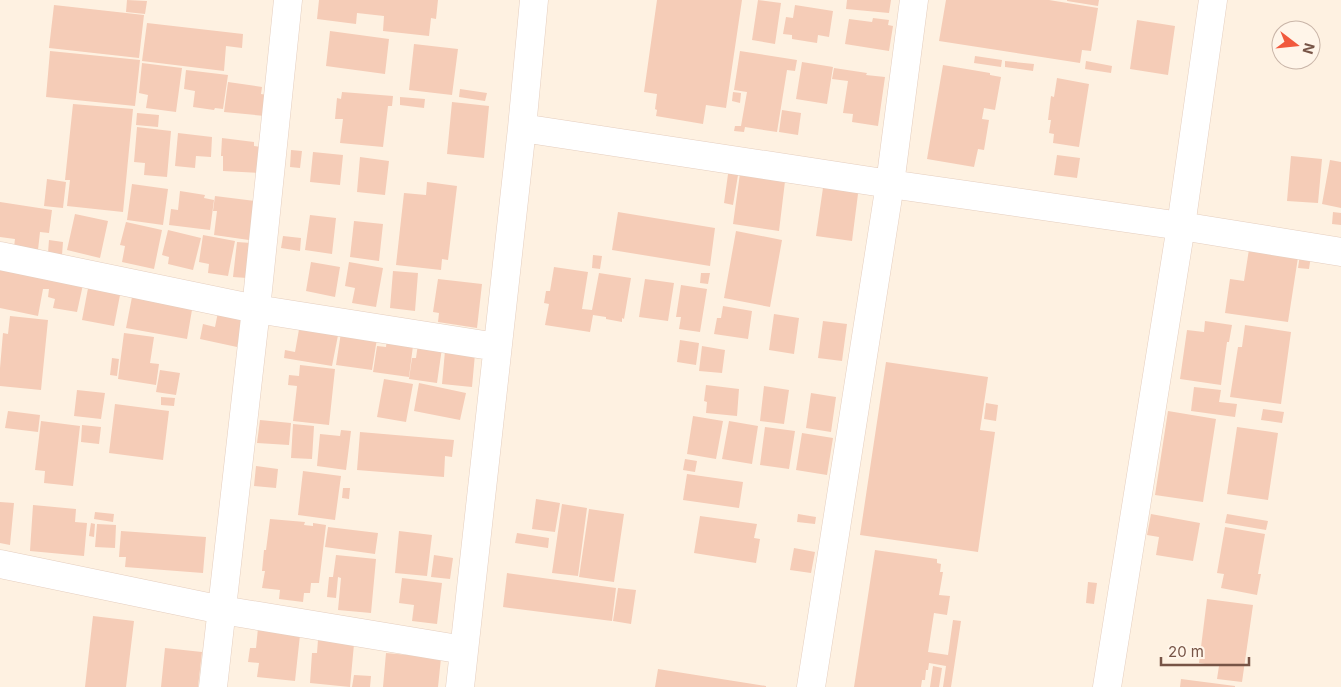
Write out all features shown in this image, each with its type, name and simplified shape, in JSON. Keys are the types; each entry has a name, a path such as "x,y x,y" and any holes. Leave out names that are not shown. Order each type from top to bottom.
{"street":[{"path":"213,687 256,309 288,0"},
{"path":"460,687 522,128 534,0"},
{"path":"811,687 890,184 914,0"},
{"path":"1107,687 1181,226 1213,0"},
{"path":"522,128 1181,226 1341,252"},
{"path":"0,256 256,309 497,347"},
{"path":"0,564 222,610 464,650"}],"building":[{"path":"127,0 147,1 145,14 126,12"},
{"path":"319,0 438,0 436,19 431,18 429,36 383,31 384,16 357,13 356,24 317,19"},
{"path":"657,0 742,0 726,108 706,105 703,124 656,116 657,94 644,92"},
{"path":"758,0 781,3 775,44 752,40"},
{"path":"847,0 891,0 889,13 846,9"},
{"path":"946,0 1049,0 1098,8 1091,51 1082,50 1080,63 939,41"},
{"path":"1067,0 1099,0 1098,6"},
{"path":"54,5 144,15 139,58 49,48"},
{"path":"795,5 833,11 829,37 818,35 817,43 792,39 792,35 783,34 786,17 793,18"},
{"path":"873,18 889,20 888,25 893,26 889,51 845,44 849,19 872,22"},
{"path":"1137,20 1175,26 1168,75 1130,69"},
{"path":"147,23 243,34 242,48 226,46 224,71 142,61"},
{"path":"330,31 389,39 385,74 326,66"},
{"path":"414,44 458,49 452,95 409,90"},
{"path":"50,51 140,60 135,106 46,97"},
{"path":"740,51 797,60 795,71 787,70 777,132 745,127 744,132 734,131 735,126 741,126 747,92 734,90"},
{"path":"975,56 1002,60 1001,67 974,63"},
{"path":"1005,61 1034,64 1033,71 1005,67"},
{"path":"1086,61 1112,66 1111,73 1085,69"},
{"path":"802,62 833,67 827,104 796,99"},
{"path":"142,63 182,68 176,112 146,108 148,95 139,93"},
{"path":"943,65 990,73 990,75 1001,77 995,110 984,108 982,119 989,120 984,150 978,149 974,167 927,159"},
{"path":"834,68 885,77 878,126 852,122 853,114 843,113 848,81 832,79"},
{"path":"186,70 228,75 223,109 215,108 214,110 193,107 195,91 184,89"},
{"path":"1057,78 1089,84 1079,147 1053,143 1054,134 1049,133 1051,120 1048,120 1051,96 1054,97"},
{"path":"228,82 262,87 261,94 267,95 265,116 224,112"},
{"path":"460,89 487,93 485,101 459,97"},
{"path":"342,92 393,96 392,106 388,106 383,147 340,143 343,119 335,119 337,98 341,99"},
{"path":"733,92 741,93 740,103 732,101"},
{"path":"400,97 425,99 424,108 400,105"},
{"path":"452,102 489,106 484,158 447,154"},
{"path":"73,104 133,109 123,212 67,206 70,180 65,180"},
{"path":"782,110 801,113 798,135 779,132"},
{"path":"137,113 159,115 158,127 136,125"},
{"path":"137,127 171,131 167,177 144,175 145,163 134,162"},
{"path":"178,133 212,137 211,157 196,156 195,168 175,166"},
{"path":"222,138 254,142 254,146 261,147 259,173 223,171 223,156 221,156"},
{"path":"291,150 302,151 300,168 290,167"},
{"path":"313,152 343,155 340,185 310,182"},
{"path":"1057,155 1080,158 1077,178 1054,175"},
{"path":"1291,156 1322,159 1318,203 1287,201"},
{"path":"360,157 389,161 385,195 357,192"},
{"path":"1330,160 1341,162 1341,208 1322,204"},
{"path":"741,166 786,173 779,231 733,224"},
{"path":"729,167 739,169 733,205 724,203"},
{"path":"47,179 66,182 63,208 44,206"},
{"path":"824,181 859,186 852,241 816,236"},
{"path":"427,182 457,186 448,260 442,259 441,270 396,265 404,193 426,195"},
{"path":"132,184 168,189 163,225 127,220"},
{"path":"180,191 205,195 204,198 214,200 210,230 169,225 171,209 178,210"},
{"path":"215,196 255,201 249,240 214,235 217,211 213,211"},
{"path":"0,202 52,210 49,233 40,232 38,250 14,247 15,239 0,237"},
{"path":"618,212 715,228 710,266 612,250"},
{"path":"1333,212 1341,213 1341,225 1332,224"},
{"path":"75,214 108,221 100,258 67,250"},
{"path":"310,215 336,218 332,254 305,250"},
{"path":"354,221 383,224 379,261 350,257"},
{"path":"126,222 162,230 154,269 122,262 125,246 120,245"},
{"path":"168,230 201,238 193,270 168,264 169,257 162,255"},
{"path":"736,231 782,240 770,307 724,298"},
{"path":"203,235 235,241 228,276 208,273 209,264 199,262"},
{"path":"283,236 301,238 300,251 281,248"},
{"path":"49,240 63,242 62,255 48,253"},
{"path":"237,242 251,243 247,278 233,277"},
{"path":"1250,243 1299,251 1288,322 1225,313 1230,279 1244,281"},
{"path":"1301,247 1312,249 1309,269 1298,268"},
{"path":"593,255 602,256 600,269 592,268"},
{"path":"311,262 340,267 335,297 306,291"},
{"path":"349,262 383,268 376,307 352,303 355,288 345,286"},
{"path":"0,265 84,280 77,312 53,308 55,299 48,297 49,289 43,289 38,316 0,308"},
{"path":"554,267 588,272 582,309 592,310 599,273 631,278 622,322 593,315 590,332 545,325 549,304 544,303 546,291 550,291"},
{"path":"393,271 418,273 415,311 390,308"},
{"path":"701,273 710,273 708,284 700,283"},
{"path":"438,279 482,284 477,328 438,322 439,313 433,312"},
{"path":"645,279 674,283 668,321 639,317"},
{"path":"89,283 121,290 114,326 82,320"},
{"path":"681,285 707,289 700,332 679,329 681,317 676,317"},
{"path":"132,297 193,304 187,339 126,328"},
{"path":"723,306 752,311 748,339 714,334 717,318 721,318"},
{"path":"219,307 243,320 237,347 200,339 203,324 215,327"},
{"path":"774,314 799,318 794,354 769,350"},
{"path":"10,316 48,320 41,390 0,386 3,333 8,334"},
{"path":"301,318 340,325 332,366 284,358 285,350 295,352"},
{"path":"823,321 847,324 842,361 818,358"},
{"path":"1205,321 1232,325 1229,342 1227,342 1221,385 1180,379 1187,330 1204,332"},
{"path":"1245,325 1291,332 1281,404 1230,397 1238,347 1242,347"},
{"path":"342,326 378,332 372,370 336,365"},
{"path":"124,333 154,337 150,363 159,364 156,385 118,379"},
{"path":"387,337 414,338 409,377 373,372 377,346 386,347"},
{"path":"680,340 699,343 696,365 677,362"},
{"path":"418,344 442,348 437,383 409,379 412,358 416,358"},
{"path":"702,346 725,350 722,373 699,371"},
{"path":"445,351 475,354 472,387 442,384"},
{"path":"112,358 119,359 117,376 110,375"},
{"path":"886,362 988,377 980,430 995,432 978,552 860,535"},
{"path":"300,365 335,369 329,425 293,421 297,386 288,385 289,375 299,376"},
{"path":"160,370 180,373 176,395 156,392"},
{"path":"384,379 413,384 406,422 377,417"},
{"path":"419,383 466,393 460,420 414,411"},
{"path":"706,385 739,389 737,416 706,413 707,402 704,401"},
{"path":"764,386 789,390 784,424 760,421"},
{"path":"1194,387 1221,390 1219,402 1237,404 1235,417 1191,411"},
{"path":"77,390 105,393 101,419 74,416"},
{"path":"811,393 836,397 831,432 806,428"},
{"path":"161,397 175,398 174,406 161,405"},
{"path":"986,403 998,405 996,421 984,419"},
{"path":"115,404 169,411 163,460 109,453"},
{"path":"1263,409 1284,412 1282,423 1261,420"},
{"path":"8,411 40,415 38,432 5,428"},
{"path":"1168,411 1216,419 1203,502 1155,495"},
{"path":"693,416 723,421 716,459 687,454"},
{"path":"260,420 291,423 289,445 257,443"},
{"path":"41,421 80,426 73,486 44,483 45,471 35,470"},
{"path":"729,421 758,426 752,464 722,459"},
{"path":"293,424 314,426 312,459 291,458"},
{"path":"82,425 101,427 99,444 81,442"},
{"path":"765,427 795,431 789,469 760,465"},
{"path":"1237,427 1278,433 1268,500 1227,494"},
{"path":"341,430 351,431 346,470 317,466 320,434 340,436"},
{"path":"360,432 454,440 452,457 445,456 444,477 357,470"},
{"path":"802,433 833,438 827,475 796,470"},
{"path":"685,459 697,461 695,472 683,470"},
{"path":"256,466 278,469 276,488 254,486"},
{"path":"303,471 341,476 335,520 298,515"},
{"path":"687,474 743,482 739,508 683,500"},
{"path":"343,488 350,488 349,499 342,498"},
{"path":"536,499 560,503 555,532 532,529"},
{"path":"0,502 14,503 10,545 0,543"},
{"path":"562,504 587,508 578,576 552,573"},
{"path":"33,505 76,509 75,522 87,523 84,556 30,551"},
{"path":"589,509 624,514 614,582 579,577"},
{"path":"95,512 114,514 113,522 94,519"},
{"path":"798,514 816,517 815,524 797,522"},
{"path":"1151,514 1200,523 1193,561 1156,555 1159,537 1147,535"},
{"path":"1227,514 1268,521 1266,530 1225,523"},
{"path":"700,516 757,524 754,538 760,539 756,563 694,553"},
{"path":"270,519 305,522 304,525 313,526 313,523 326,525 319,583 311,583 310,593 304,593 303,602 279,599 280,590 262,588 265,571 262,571 264,550 266,550"},
{"path":"91,523 95,524 94,537 89,536"},
{"path":"97,524 116,525 115,548 95,547"},
{"path":"328,527 378,533 375,554 325,547"},
{"path":"1225,527 1265,534 1258,574 1261,574 1257,595 1221,588 1224,574 1217,573"},
{"path":"121,531 206,537 203,573 125,567 126,557 119,557"},
{"path":"399,531 432,535 427,576 395,573"},
{"path":"517,533 549,538 548,548 515,543"},
{"path":"794,548 815,552 811,573 790,570"},
{"path":"875,550 937,559 937,563 941,564 940,572 943,572 939,595 950,596 947,615 934,613 928,652 948,655 953,620 961,621 951,687 943,687 946,666 929,663 925,680 922,680 921,687 854,687"},
{"path":"336,555 376,559 371,613 338,610 341,578 338,577 336,598 327,597 329,577 333,577"},
{"path":"434,555 453,558 450,579 431,577"},
{"path":"507,573 616,588 612,621 503,607"},
{"path":"402,578 442,583 437,624 412,621 414,605 399,603"},
{"path":"1088,582 1097,583 1094,604 1086,603"},
{"path":"618,588 636,590 631,624 613,621"},
{"path":"1207,599 1253,605 1242,682 1217,679 1219,666 1199,663"},
{"path":"93,616 134,621 126,687 85,687"},
{"path":"258,628 300,635 295,681 257,677 259,663 248,662 250,648 256,648"},
{"path":"318,640 354,644 350,687 310,683 312,653 317,653"},
{"path":"165,648 202,652 198,687 161,687"},
{"path":"386,653 441,658 438,687 383,687"},
{"path":"933,666 942,668 939,687 930,687"},
{"path":"658,669 766,686 766,687 655,687"},
{"path":"354,675 371,676 370,687 352,687"},
{"path":"1181,679 1235,686 1235,687 1180,687"}]}
